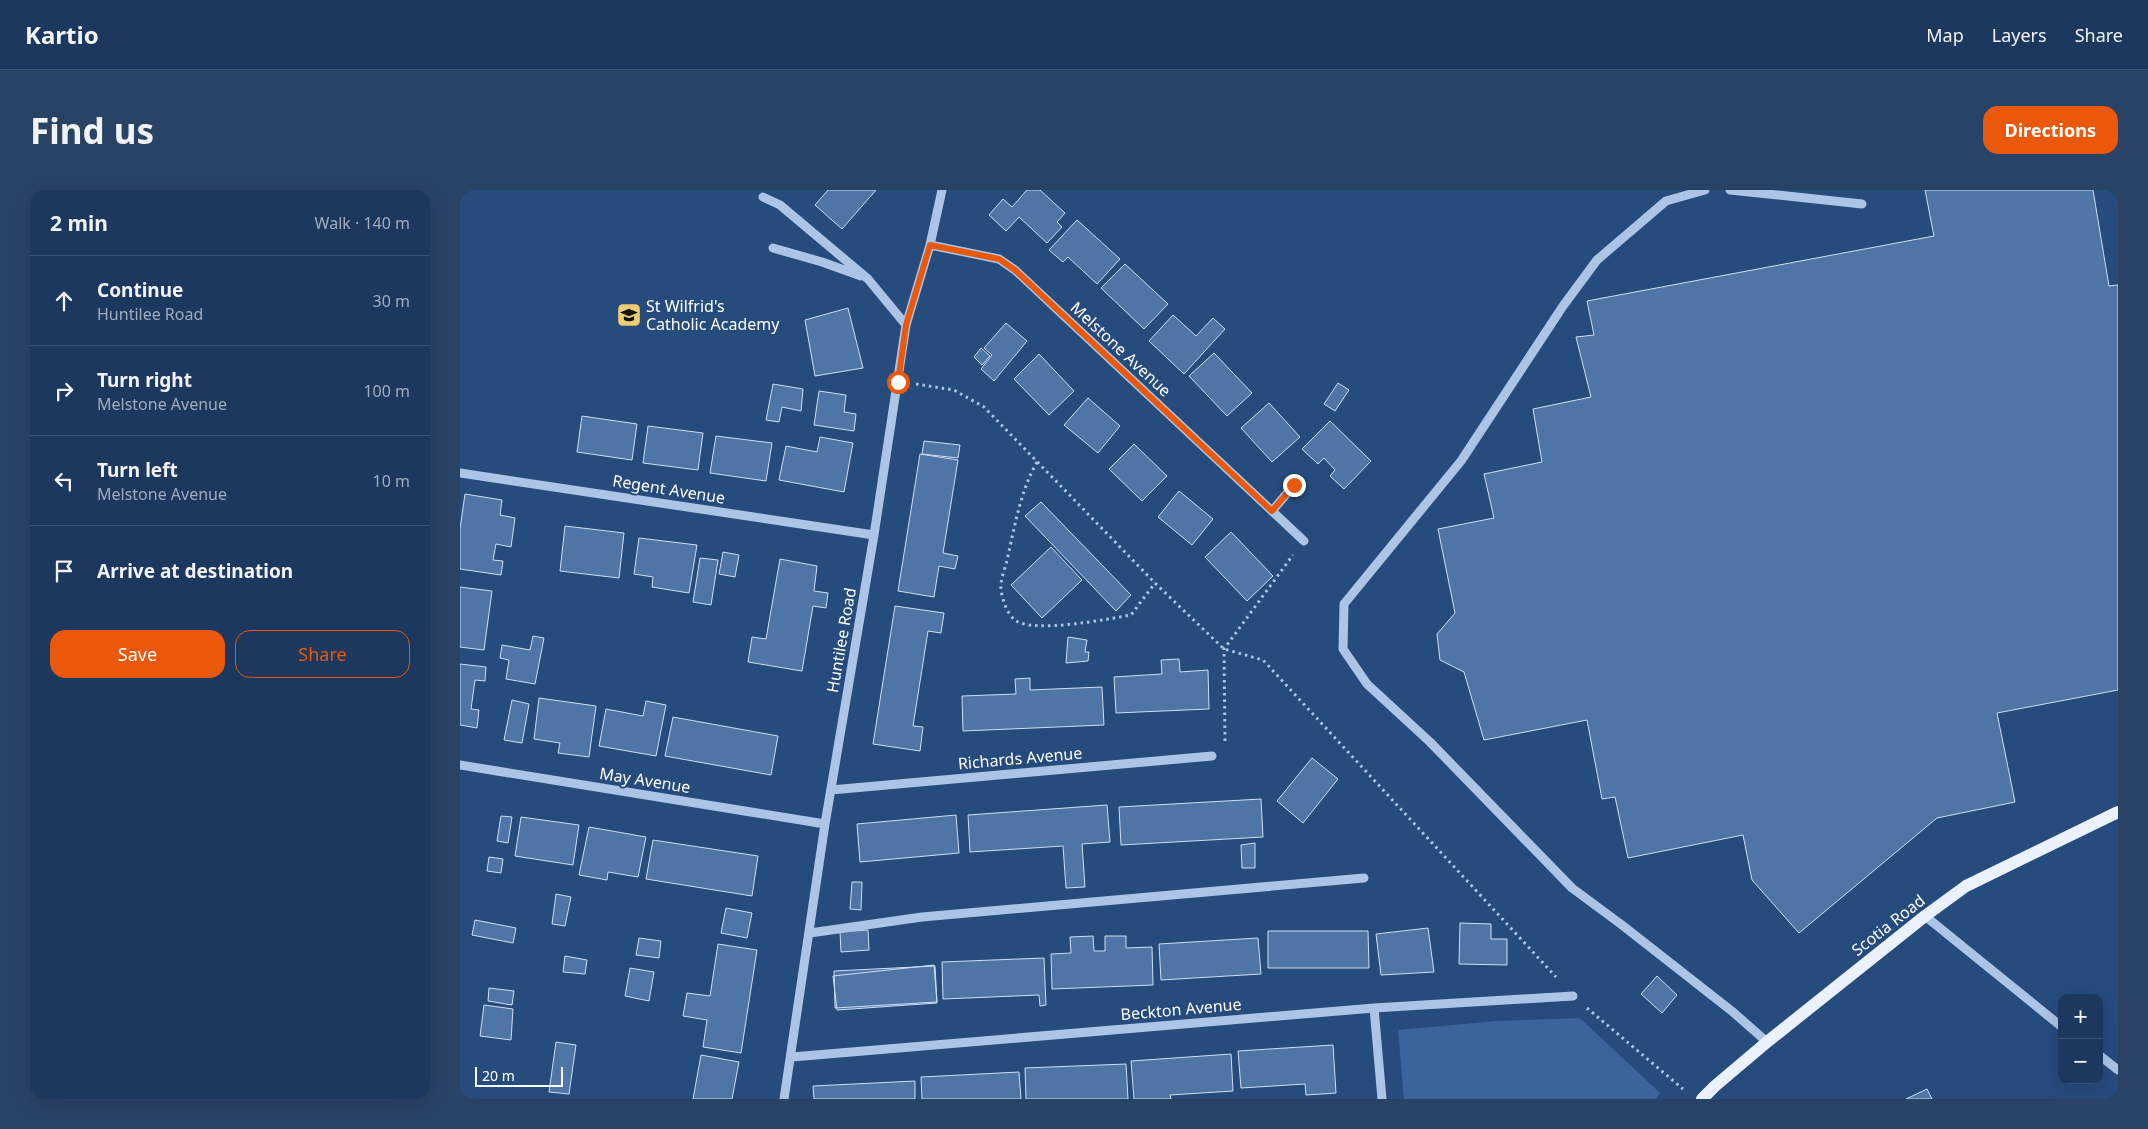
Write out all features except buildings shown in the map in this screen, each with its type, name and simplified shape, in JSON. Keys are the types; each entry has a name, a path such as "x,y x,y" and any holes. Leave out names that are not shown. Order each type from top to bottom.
{"main road":[{"name":"Scotia Road","path":"1702,1099 1768,1042 1924,916 1966,886 2118,812"}],"street":[{"name":"Huntilee Road","path":"784,1099 792,1057 825,824 874,535 906,325 930,245 942,190"},
{"path":"1705,190 1666,201 1596,260 1563,306 1461,461 1344,604 1343,649 1367,684 1430,742 1572,888 1637,936 1768,1042"},
{"path":"1730,190 1862,204"},
{"path":"763,197 780,205 868,279 906,325"},
{"name":"Melstone Avenue","path":"930,245 999,259 1015,270 1304,541"},
{"path":"772,248 822,262 868,279"},
{"name":"Regent Avenue","path":"460,473 874,535"},
{"path":"1272,511 1294,485"},
{"name":"Richards Avenue","path":"831,790 1212,756"},
{"name":"May Avenue","path":"460,765 825,824"},
{"path":"810,933 922,917 1364,878"},
{"path":"1924,916 2058,1024"},
{"name":"Beckton Avenue","path":"792,1057 1374,1008 1573,996"},
{"path":"1374,1008 1382,1099"},
{"path":"2103,1058 2118,1070"}],"path":[{"path":"898,382 954,390 984,407 1155,584 1224,649 1263,660 1573,996 1688,1093"},
{"path":"1037,462 1028,478 1019,507 1001,588 1005,604 1015,620 1031,626 1058,626 1132,616 1155,584"},
{"path":"1212,756 1225,754 1224,649 1304,541"}],"shaded area":[{"path":"1580,1018 1660,1093 1656,1099 1404,1099 1398,1030 1497,1021"}],"place":[{"name":"St Wilfrid's Catholic Academy","path":"629,315"}],"route":[{"path":"898,382 906,325 930,245 999,259 1015,270 1272,511 1294,485"}]}
